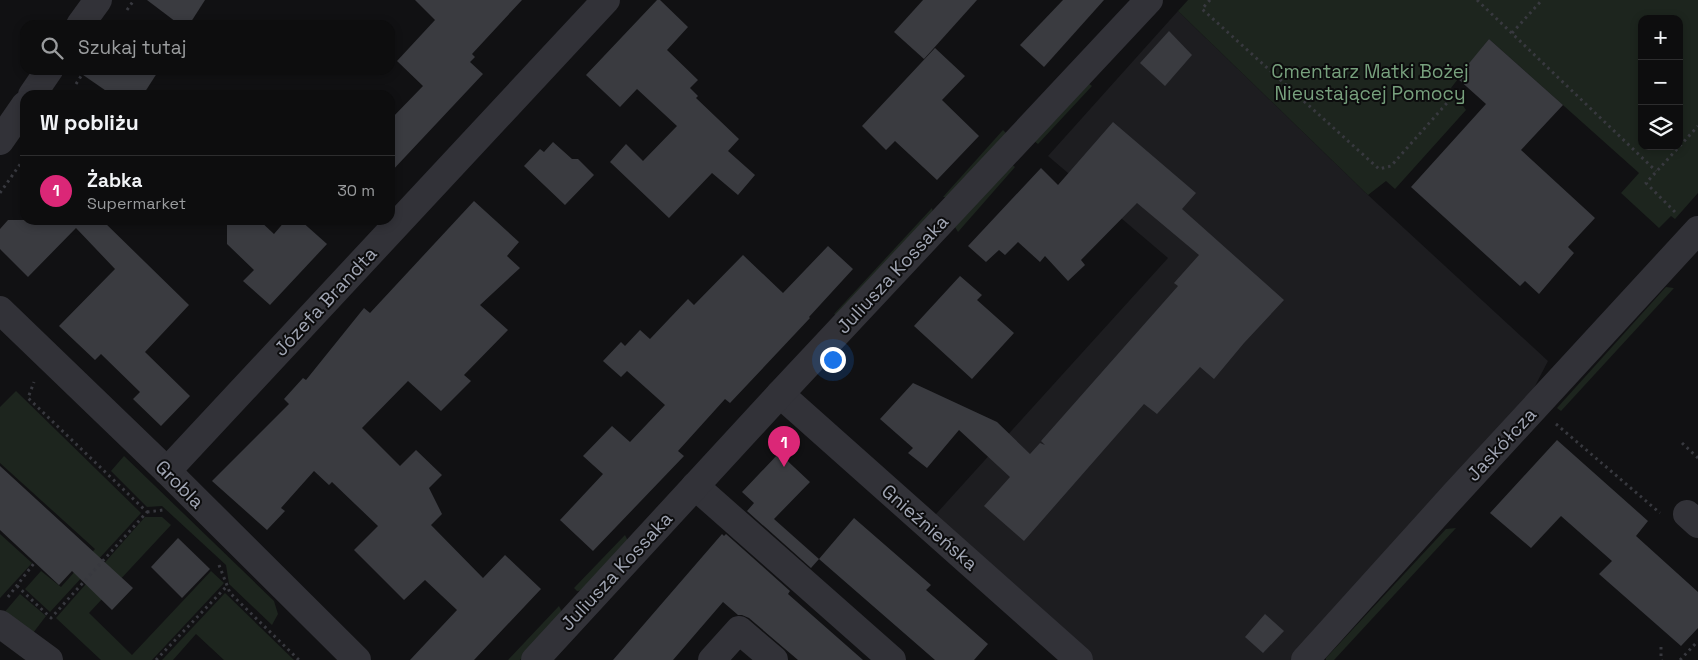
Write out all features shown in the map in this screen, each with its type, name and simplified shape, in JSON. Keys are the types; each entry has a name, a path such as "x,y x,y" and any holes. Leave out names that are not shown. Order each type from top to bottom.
{"street":[{"path":"84,20 98,0"},
{"name":"Józefa Brandta","path":"167,471 606,0"},
{"name":"Juliusza Kossaka","path":"535,660 780,394 1149,0"},
{"path":"35,90 46,75"},
{"path":"0,141 20,112"},
{"name":"Jaskółcza","path":"1305,660 1454,495 1688,222"},
{"name":"Grobla","path":"0,310 167,471 357,660"},
{"name":"Gnieźnieńska","path":"780,394 1079,660"},
{"path":"695,486 892,660"},
{"path":"3,612 49,660"},
{"path":"712,660 739,630 774,660"}],"path":[{"path":"1210,0 1202,9 1379,169 1391,166 1447,103"},
{"path":"1477,0 1656,171"},
{"path":"1512,33 1542,0"},
{"path":"1688,222 1646,183 1698,126"},
{"path":"0,193 20,164"},
{"path":"28,398 147,512"},
{"path":"1556,424 1675,527 1693,519"},
{"path":"1682,443 1698,458"},
{"path":"17,586 51,618 147,512 162,510 169,516"},
{"path":"3,612 17,586 35,562"},
{"path":"219,564 230,593 299,660"},
{"path":"156,660 227,586"},
{"path":"1680,660 1698,640"},
{"path":"1661,647 1662,660"}],"shaded area":[{"path":"1178,11 1368,195 1548,361 1508,438 1305,660 1079,660 927,524 1168,258 1048,156"}],"green space":[{"name":"Cmentarz Matki Bożej Nieustającej Pomocy","path":"1188,0 1698,0 1698,193 1675,219 1671,216 1659,228 1621,193 1639,173 1489,39 1451,88 1466,110 1395,189 1386,181 1368,195 1178,11"},
{"path":"1088,83 1092,86 1038,144 1034,141"},
{"path":"1003,130 1009,136 951,198 943,197"},
{"path":"1011,164 1015,167 958,232 955,227"},
{"path":"932,208 934,217 840,318 834,314"},
{"path":"1666,287 1674,288 1561,411 1557,408"},
{"path":"16,391 141,513 50,612 25,589 41,571 61,587 95,549 0,463 0,407"},
{"path":"124,456 274,601 278,614 272,625 229,584 226,565 162,506 147,507 111,471"},
{"path":"145,517 162,517 171,525 89,613 132,655 211,571 224,583 152,660 101,660 56,618"},
{"path":"1456,528 1334,660 1326,660 1446,529"},
{"path":"0,534 32,563 0,598"},
{"path":"625,535 628,541 585,590 577,591 574,588"},
{"path":"225,593 294,660 224,660 196,634 173,660 162,660"},
{"path":"20,594 46,616 33,633 3,614"},
{"path":"559,606 563,614 520,660 508,660"}],"building":[{"path":"147,0 205,0 192,20 173,20"},
{"path":"415,0 522,0 472,54 475,57 470,62 483,74 395,168 395,115 423,86 397,61 435,20"},
{"path":"657,0 660,0 688,27 667,50 698,80 690,88 698,96 696,98 739,139 728,151 755,175 738,195 712,173 669,218 610,162 626,144 643,161 677,126 637,89 620,107 586,75"},
{"path":"923,0 977,0 924,59 894,32"},
{"path":"1063,0 1104,0 1044,67 1020,45"},
{"path":"1169,31 1192,55 1165,86 1140,63"},
{"path":"1489,39 1563,105 1521,150 1595,218 1568,247 1574,253 1539,294 1525,281 1520,286 1411,187 1486,104 1457,78"},
{"path":"935,48 965,76 942,100 979,136 937,180 895,141 886,150 862,126"},
{"path":"83,75 156,75 146,90 105,90"},
{"path":"1113,122 1196,193 1182,209 1284,300 1214,379 1200,367 1157,414 1144,404 1024,541 984,506 1010,477 959,430 927,468 908,453 913,448 880,419 913,383 997,422 1030,454 1040,443 1045,445 1041,441 1178,286 1174,283 1199,255 1137,203 1081,260 1085,265 1068,281 1045,256 1040,262 1018,242 1005,255 999,250 986,262 968,246 1041,168 1058,185"},
{"path":"553,142 572,159 578,159 594,175 565,205 524,166 540,149 544,152"},
{"path":"474,201 519,242 507,256 520,268 480,305 508,330 464,375 471,381 441,411 408,381 362,428 400,466 416,450 442,475 429,488 442,514 431,525 483,578 505,555 541,589 474,660 410,660 457,610 425,580 404,600 354,550 378,526 332,482 329,485 314,471 281,508 285,511 267,530 212,481 289,404 284,399 303,378 306,380 364,308 370,313"},
{"path":"8,220 20,220 20,225 107,225 189,305 145,352 190,396 161,426 133,399 140,392 101,354 95,360 59,326 115,269 76,228 28,277 0,249 0,229"},
{"path":"227,225 264,225 274,234 282,225 306,225 327,244 270,305 243,281 254,270 227,244"},
{"path":"828,246 853,269 730,403 725,399 678,451 684,456 593,551 560,520 603,474 583,456 612,426 630,442 665,405 627,371 621,377 603,361 621,342 625,346 640,330 650,339 688,299 694,305 743,255 783,293"},
{"path":"960,276 982,295 977,300 1014,333 972,379 914,326"},
{"path":"1557,440 1648,521 1636,536 1698,592 1698,628 1681,646 1599,574 1612,561 1561,516 1531,548 1490,513"},
{"path":"779,453 810,482 774,519 819,559 811,568 747,511 754,503 742,492"},
{"path":"0,466 133,588 112,610 72,571 59,585 0,530"},
{"path":"854,518 931,585 926,590 988,644 974,660 935,660 819,559"},
{"path":"722,534 724,536 726,534 790,591 788,594 863,660 798,660 749,618 738,615 723,602 673,660 613,660"},
{"path":"178,538 210,569 182,598 151,567"},
{"path":"1265,614 1284,631 1263,653 1245,637"}],"place":[{"name":"Żabka","path":"784,467"}]}
